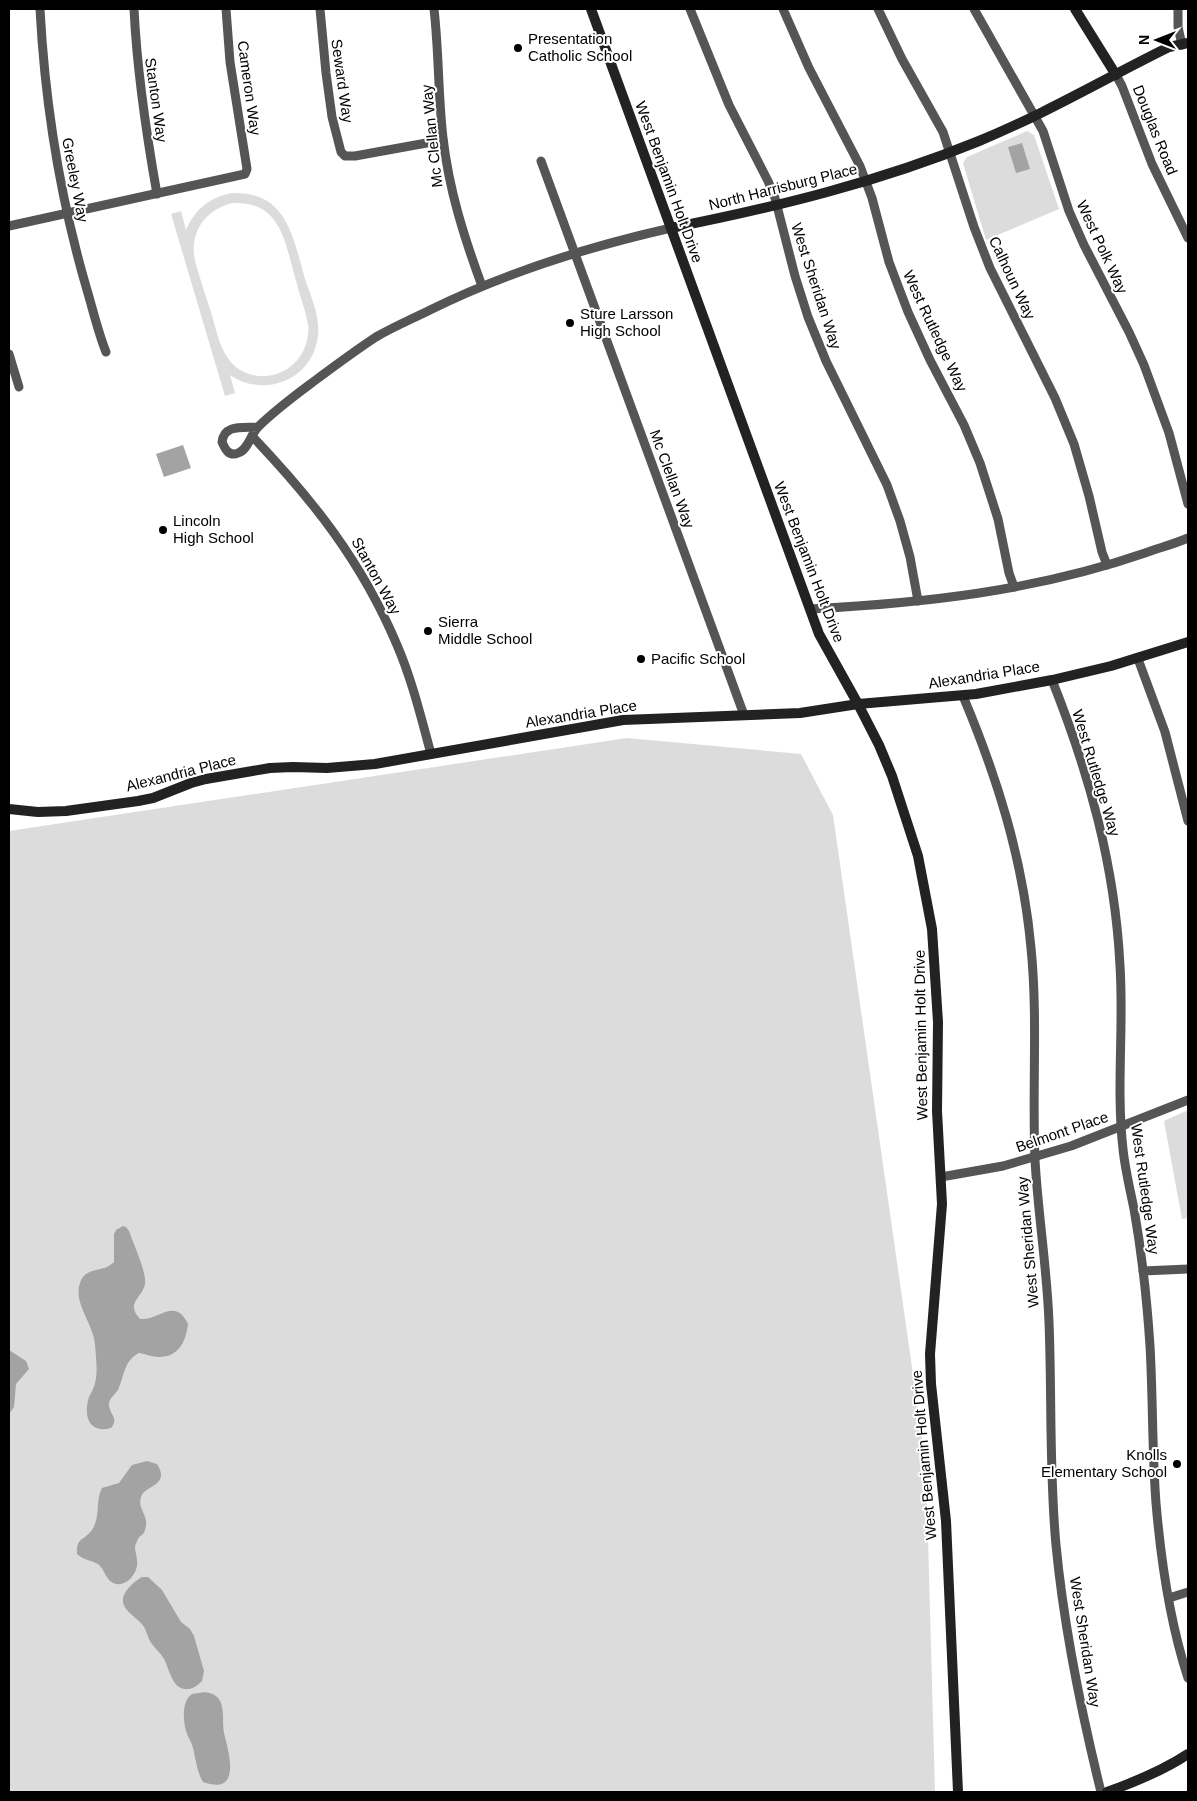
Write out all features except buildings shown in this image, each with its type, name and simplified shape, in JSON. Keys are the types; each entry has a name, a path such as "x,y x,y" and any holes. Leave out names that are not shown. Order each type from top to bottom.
{"street":[{"name":"Greeley Way","path":"40,9 45,78 52,133 67,214 78,260 106,352"},
{"name":"Stanton Way","path":"134,9 135,46 142,108 157,194"},
{"name":"Cameron Way","path":"157,194 242,175 246,171 230,62 226,9"},
{"name":"Seward Way","path":"320,9 332,117 338,148 343,155 355,156 443,140"},
{"name":"Mc Clellan Way","path":"434,9 443,140 454,202 465,241 482,286"},
{"name":"West Benjamin Holt Drive","path":"591,9 671,228 688,280 824,647 858,704 879,745 897,790 918,856 928,898 937,978 937,1110 942,1204 931,1337 931,1384 946,1521 958,1792"},
{"name":"West Sheridan Way","path":"690,9 726,97 768,181 777,206 792,266 808,316 830,370 877,462 900,521 910,557 918,601"},
{"name":"West Rutledge Way","path":"783,9 809,68 860,166 889,262 908,312 930,360 964,425 980,463 998,519 1014,588"},
{"name":"Calhoun Way","path":"878,9 902,59 943,132 974,227 990,268 1047,380 1074,444 1107,565"},
{"name":"West Polk Way","path":"974,9 1043,131 1060,186 1084,245 1129,332 1159,401 1188,504"},
{"name":"Douglas Road","path":"1075,9 1122,86 1162,187 1188,238"},
{"path":"1178,9 1178,27 1185,44"},
{"name":"North Harrisburg Place","path":"255,431 287,401 377,337 410,319 482,286 522,270 575,253 671,228 777,206 866,182 950,152 1035,116 1169,47 1185,44"},
{"name":"Mc Clellan Way","path":"541,161 744,715"},
{"path":"9,226 157,194"},
{"path":"9,354 18,387"},
{"name":"Stanton Way","path":"255,431 322,515 346,549 373,596 404,662 431,754"},
{"path":"810,608 918,601 1014,588 1107,565 1188,538"},
{"name":"Alexandria Place","path":"9,809 38,812 66,811 146,800 206,779 270,768 354,767 623,720 800,713 858,704 963,696 1052,680 1138,659 1188,642"},
{"path":"1138,659 1165,732 1188,821"},
{"name":"West Rutledge Way","path":"1052,680 1078,748 1091,792 1111,882 1120,966 1121,1127 1143,1271 1150,1344 1156,1504 1169,1598 1188,1678"},
{"name":"West Sheridan Way","path":"963,696 997,782 1008,821 1024,893 1032,951 1035,1157 1046,1268 1049,1322 1050,1443 1056,1545 1071,1655 1101,1792"},
{"name":"Belmont Place","path":"941,1177 1003,1166 1071,1146 1188,1100"},
{"path":"1143,1271 1188,1269"},
{"path":"1169,1598 1188,1592"},
{"path":"1107,1792 1162,1769 1188,1754"}],"shaded area":[{"path":"1027,131 1034,135 1059,209 986,240 963,163 967,157"},
{"path":"1022,143 1030,169 1016,173 1008,147"},
{"path":"232,193 250,194 265,200 276,208 285,220 296,248 318,321 315,350 298,373 286,380 258,385 244,382 230,375 235,393 225,396 171,214 181,211 186,230 194,216 204,205","holes":["239,203 261,209 270,215 278,226 288,250 307,320 308,336 301,356 289,368 272,375 260,376 249,374 240,370 227,357 222,349 195,261 194,241 201,224 214,211 223,206"]},
{"path":"183,445 191,468 164,477 156,454"},
{"path":"627,738 801,754 833,815 926,1465 935,1792 9,1792 9,831"},
{"path":"1188,1110 1188,1218 1182,1219 1164,1121"},
{"path":"123,1226 129,1231 145,1279 143,1289 134,1304 136,1313 140,1319 147,1319 166,1312 178,1312 188,1324 183,1342 172,1354 154,1357 139,1353 130,1360 118,1390 109,1403 114,1419 113,1425 111,1428 103,1429 93,1426 88,1417 87,1404 94,1387 97,1369 94,1337 81,1306 79,1291 82,1278 86,1274 105,1268 114,1262 114,1234 116,1230"},
{"path":"9,1350 26,1361 29,1369 16,1384 14,1407 9,1414"},
{"path":"147,1461 157,1464 161,1477 141,1497 140,1502 146,1525 143,1534 135,1546 136,1570 127,1582 123,1584 114,1583 109,1580 98,1564 77,1554 78,1545 95,1525 102,1488 119,1483 132,1465"},
{"path":"142,1577 148,1577 162,1590 181,1622 190,1629 194,1636 204,1671 202,1681 193,1688 183,1689 175,1683 164,1659 151,1642 144,1627 123,1604 127,1590"},
{"path":"205,1692 216,1696 221,1703 224,1733 230,1761 228,1778 223,1783 215,1785 203,1782 201,1778 185,1724 184,1712 188,1697 192,1694"}],"place":[{"name":"Presentation Catholic School","path":"518,48"},
{"name":"Sture Larsson High School","path":"570,323"},
{"name":"Lincoln High School","path":"163,530"},
{"name":"Sierra Middle School","path":"428,631"},
{"name":"Pacific School","path":"641,659"},
{"name":"Knolls Elementary School","path":"1177,1464"}]}
